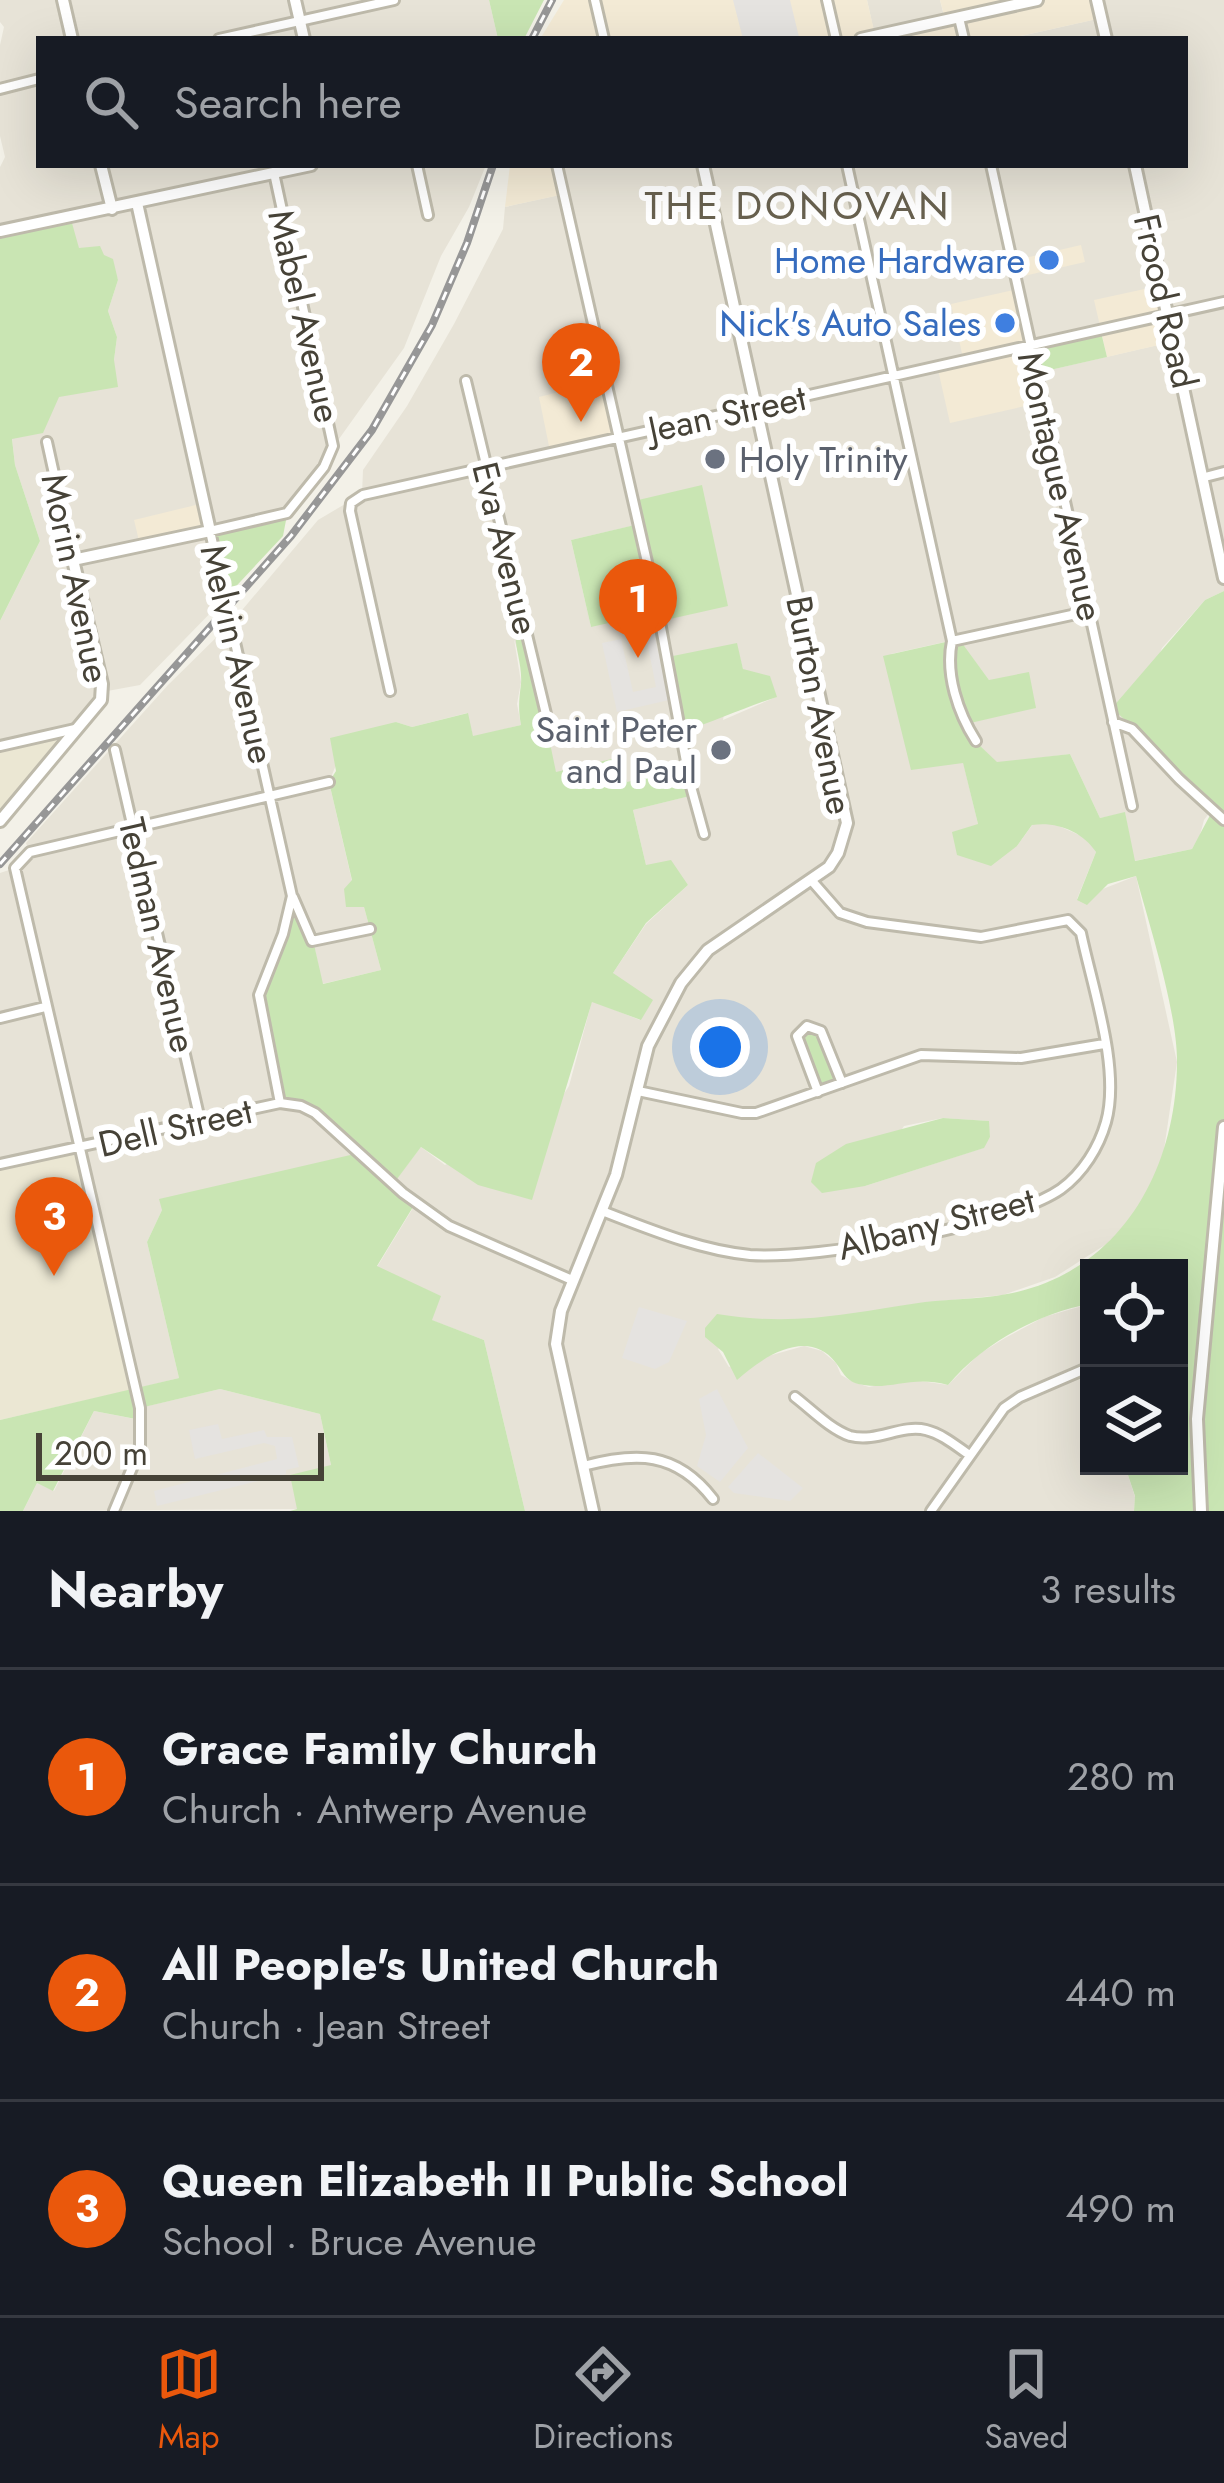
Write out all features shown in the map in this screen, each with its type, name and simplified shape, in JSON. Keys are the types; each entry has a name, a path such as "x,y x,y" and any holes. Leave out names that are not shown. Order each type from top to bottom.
{"street":[{"path":"63,0 71,36"},
{"path":"295,0 303,36"},
{"path":"232,36 394,0"},
{"path":"596,0 603,36"},
{"path":"827,0 835,36"},
{"path":"875,36 1037,0"},
{"path":"1097,0 1105,36"},
{"path":"959,18 963,36"},
{"path":"0,89 36,81"},
{"path":"102,168 112,208"},
{"path":"0,231 297,168"},
{"path":"418,168 428,215"},
{"path":"558,168 704,834"},
{"name":"Burton Avenue","path":"593,1511 556,1343 561,1311 622,1156 653,1034 694,965 708,950 812,881 838,853 847,823 704,168"},
{"path":"849,168 952,641 952,679 963,717 976,740"},
{"name":"Montague Avenue","path":"992,168 1132,806"},
{"name":"Frood Road","path":"1136,168 1224,578"},
{"name":"Mabel Avenue","path":"73,560 279,516 287,513 324,467 333,438 274,173"},
{"name":"Melvin Avenue","path":"136,203 292,896"},
{"name":"Jean Street","path":"390,691 351,503 362,495 1224,302"},
{"name":"Eva Avenue","path":"466,381 545,714"},
{"name":"Morin Avenue","path":"0,821 103,693 47,442"},
{"path":"1205,476 1224,472"},
{"path":"952,641 1090,611"},
{"path":"1112,721 1132,729 1224,820"},
{"path":"0,746 78,728"},
{"name":"Tedman Avenue","path":"116,750 200,1120"},
{"path":"114,1511 135,1466 142,1421 15,868 30,852 329,782"},
{"name":"Albany Street","path":"602,1211 722,1251 785,1256 848,1248 1022,1208 1066,1185 1095,1149 1110,1098 1104,1044 1081,933 1074,922 981,938 867,922 840,913 812,881"},
{"path":"292,896 312,941 370,929"},
{"path":"292,896 259,995 280,1103 315,1113 404,1193 463,1234 572,1280"},
{"path":"0,1018 45,1007"},
{"path":"818,1092 797,1036 807,1026 821,1031 842,1083"},
{"path":"636,1091 742,1113 771,1110 921,1055 1022,1058 1104,1044"},
{"name":"Dell Street","path":"0,1164 280,1103"},
{"path":"1201,1511 1197,1419 1224,1127"},
{"path":"931,1511 1010,1402 1080,1371"},
{"path":"795,1397 852,1436 872,1438 921,1429 968,1454"},
{"path":"583,1466 648,1456 698,1482 713,1499"}],"shaded area":[{"path":"0,0 489,0 497,36 36,36 36,168 485,168 441,256 404,348 226,597 140,685 102,692 78,728 0,745 0,621 40,541 15,465 12,438 58,397 114,360 117,337 108,311 118,280 114,268 79,248 0,230 0,167 5,157 0,136 4,27"},
{"path":"564,0 867,0 875,35 945,19 940,0 999,0 1001,7 1032,0 1098,0 1102,18 1021,36 542,36"},
{"path":"733,0 790,0 799,36 742,36"},
{"path":"867,0 940,0 945,20 875,36"},
{"path":"1098,0 1224,0 1224,591 1205,600 1162,648 1133,723 1216,804 1192,849 1134,861 1125,813 1100,818 1070,754 997,763 965,724 989,680 958,639 891,654 963,762 978,824 1017,846 1033,824 1050,822 1088,839 1096,852 1077,899 1136,876 1177,1062 1163,1156 1130,1220 1108,1243 1055,1277 1003,1295 833,1319 749,1319 718,1349 729,1367 804,1346 822,1351 841,1375 869,1387 907,1379 948,1385 979,1354 1005,1338 1044,1317 1080,1307 1080,1475 1128,1475 1134,1511 525,1511 484,1340 431,1320 440,1296 377,1267 416,1203 393,1183 421,1147 445,1165 560,1100 569,1086 592,1001 640,1020 613,973 646,924 688,885 646,865 633,810 693,795 626,782 620,757 556,773 514,639 521,725 473,737 467,713 412,727 396,722 336,765 329,782 352,881 347,907 364,907 381,970 322,984 313,940 302,1105 361,1153 162,1210 147,1242 179,1378 135,1389 0,1164 0,873 15,868 29,852 26,843 168,685 232,622 318,520 362,494 363,470 454,324 503,229 505,207 564,194 559,168 1188,168 1188,36 1021,36 1101,18","holes":["1100,328 1175,341 1037,373 963,358","640,524 591,627 571,540","736,643 743,669 776,697 723,720","943,1118 988,1121 990,1137 983,1148 865,1186 904,1126"]},
{"path":"510,168 559,168 565,194 505,207"},
{"path":"1081,245 1085,262 1015,278 1012,261"},
{"path":"1163,285 1176,341 1107,357 1094,300"},
{"path":"1018,289 1043,402 950,423 937,365 963,358 951,304"},
{"path":"607,380 620,436 550,451 539,397"},
{"path":"204,503 210,530 140,545 134,520"},
{"path":"653,629 669,700 617,712 602,643 621,639 633,692 656,687 645,631"},
{"path":"78,728 0,820 0,745"},
{"path":"79,1148 135,1389 0,1420 0,1164"},
{"path":"639,1307 687,1321 669,1362 655,1369 622,1358"},
{"path":"220,1389 320,1414 331,1465 298,1509 23,1511 37,1483 54,1491 94,1411 140,1420 139,1408"},
{"path":"717,1389 748,1448 720,1482 697,1466 706,1435 699,1399"},
{"path":"218,1424 222,1439 264,1430 267,1437 292,1437 299,1467 157,1506 154,1491 277,1459 275,1446 264,1443 195,1459 189,1430"},
{"path":"758,1453 803,1488 790,1501 734,1493 728,1487"}],"green space":[{"path":"489,0 544,0 526,36 497,36"},
{"path":"70,216 79,248 100,246 113,259 118,280 108,311 117,337 118,387 59,397 43,433 12,439 15,465 40,541 0,621 0,230"},
{"path":"1100,328 1107,357 1037,373 1030,343"},
{"path":"702,485 728,606 661,621 658,612 591,627 571,540 639,524 634,501"},
{"path":"287,515 283,536 226,597 211,532"},
{"path":"1224,591 1224,1511 1134,1511 1128,1475 1188,1475 1188,1259 1087,1259 1134,1211 1153,1178 1174,1104 1173,1021 1136,876 1108,884 1087,905 1077,900 1096,852 1077,834 1051,825 1032,825 1017,846 991,866 957,855 952,832 978,824 963,763 911,770 883,656 959,639 989,680 1029,672 1036,708 966,724 975,741 997,762 1070,754 1100,818 1125,812 1135,861 1192,849 1216,804 1112,708 1205,600"},
{"path":"519,614 556,772 620,757 627,782 688,768 694,795 633,810 646,865 671,860 688,885 646,923 613,973 653,1000 641,1020 592,1002 532,1200 478,1185 421,1147 394,1183 416,1202 377,1266 441,1296 432,1320 484,1340 525,1511 290,1511 297,1509 290,1475 331,1465 320,1414 220,1389 140,1408 141,1420 94,1411 53,1491 37,1483 23,1511 0,1511 0,1420 179,1378 147,1242 162,1210 159,1199 359,1153 316,1112 281,1102 260,995 293,895 313,940 323,984 381,970 364,907 346,907 344,889 352,880 329,782 336,771 330,738 396,722 412,727 468,713 473,736 521,725 515,632"},
{"path":"737,643 743,669 770,676 777,697 682,731 668,657"},
{"path":"817,1028 841,1081 818,1091 801,1048 800,1031"},
{"path":"943,1118 989,1121 990,1137 984,1148 865,1186 822,1193 811,1182 816,1163 846,1144"},
{"path":"1080,1265 1080,1307 1012,1333 977,1356 948,1385 924,1381 858,1384 825,1352 799,1346 771,1355 737,1380 723,1352 705,1337 705,1328 717,1314 797,1319 997,1296 1047,1282"}],"railway":[{"path":"534,36 552,0"},
{"path":"0,864 291,536 372,430 432,325 492,168"}],"place":[{"name":"Home Hardware","path":"1049,260"},
{"name":"Nick's Auto Sales","path":"1005,323"},
{"name":"All People's United Church","path":"581,422"},
{"name":"Holy Trinity","path":"715,459"},
{"name":"Grace Family Church","path":"638,658"},
{"name":"Saint Peter and Paul","path":"721,750"},
{"name":"Queen Elizabeth II Public School","path":"54,1276"}],"district":[{"name":"THE DONOVAN","path":"798,205"}]}
